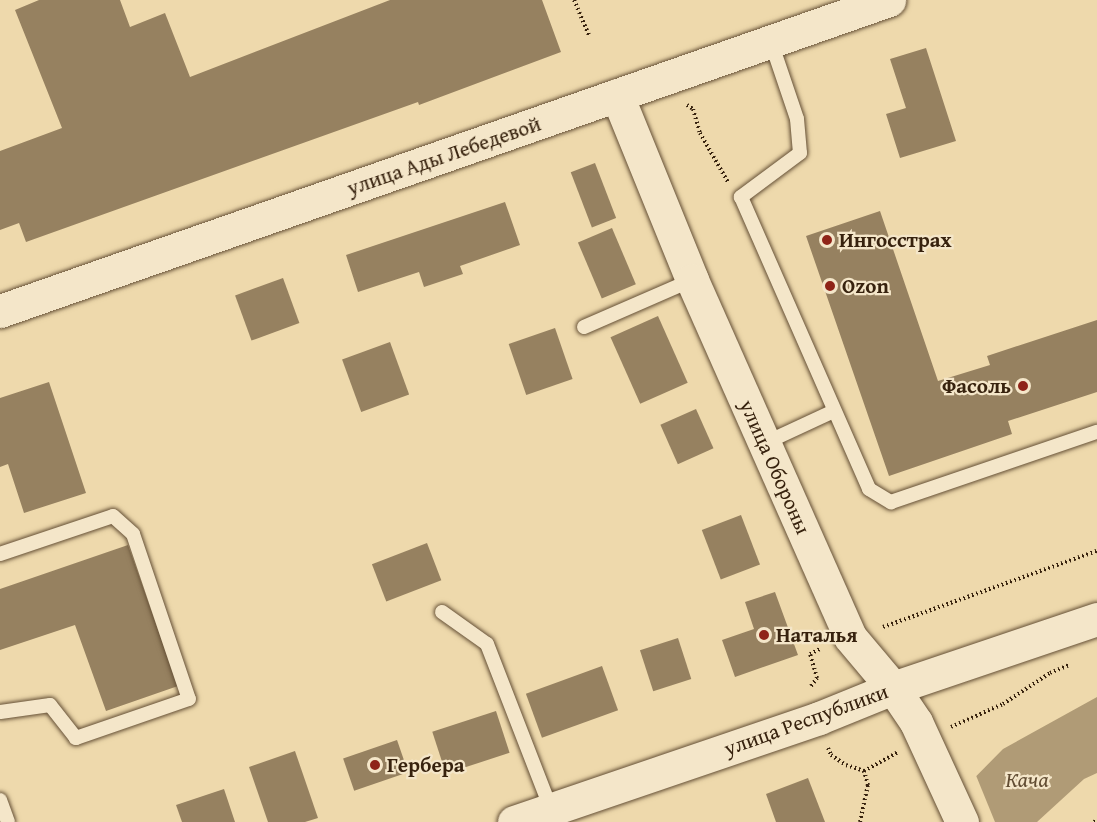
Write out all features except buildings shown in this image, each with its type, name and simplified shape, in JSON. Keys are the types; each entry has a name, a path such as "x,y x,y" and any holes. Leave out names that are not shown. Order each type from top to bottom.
{"main road":[{"name":"улица Ады Лебедевой","path":"0,311 889,0"},
{"name":"улица Обороны","path":"617,95 692,280 850,637 893,688 916,750 962,822"},
{"name":"улица Республики","path":"514,822 819,718 893,688 1097,619"}],"lane":[{"path":"770,41 797,119 800,153 741,197 745,212 869,489 891,502 1097,432"},
{"path":"584,327 692,280"},
{"path":"765,443 834,411"},
{"path":"0,554 113,516 133,534 189,699 76,738 50,705 0,712"},
{"path":"442,612 487,644 551,809"},
{"path":"0,800 5,820"}],"path":[{"path":"574,0 589,36"},
{"path":"693,109 700,133 745,212"},
{"path":"885,626 1097,551"},
{"path":"809,690 818,678 810,654 826,647"},
{"path":"953,727 1003,704 1050,673 1078,661"},
{"path":"829,749 831,755 846,765 864,771 916,750"},
{"path":"860,822 868,785 864,771"}],"water":[{"name":"Кача","path":"1097,697 1097,773 1084,779 1037,822 931,822 1003,749"}],"pier":[{"path":"975,773 995,822 929,822 929,820"}],"place":[{"name":"Ингосстрах","path":"827,240"},
{"name":"Ozon","path":"830,286"},
{"name":"Фасоль","path":"1023,386"},
{"name":"Наталья","path":"764,635"},
{"name":"Гербера","path":"375,765"}]}
